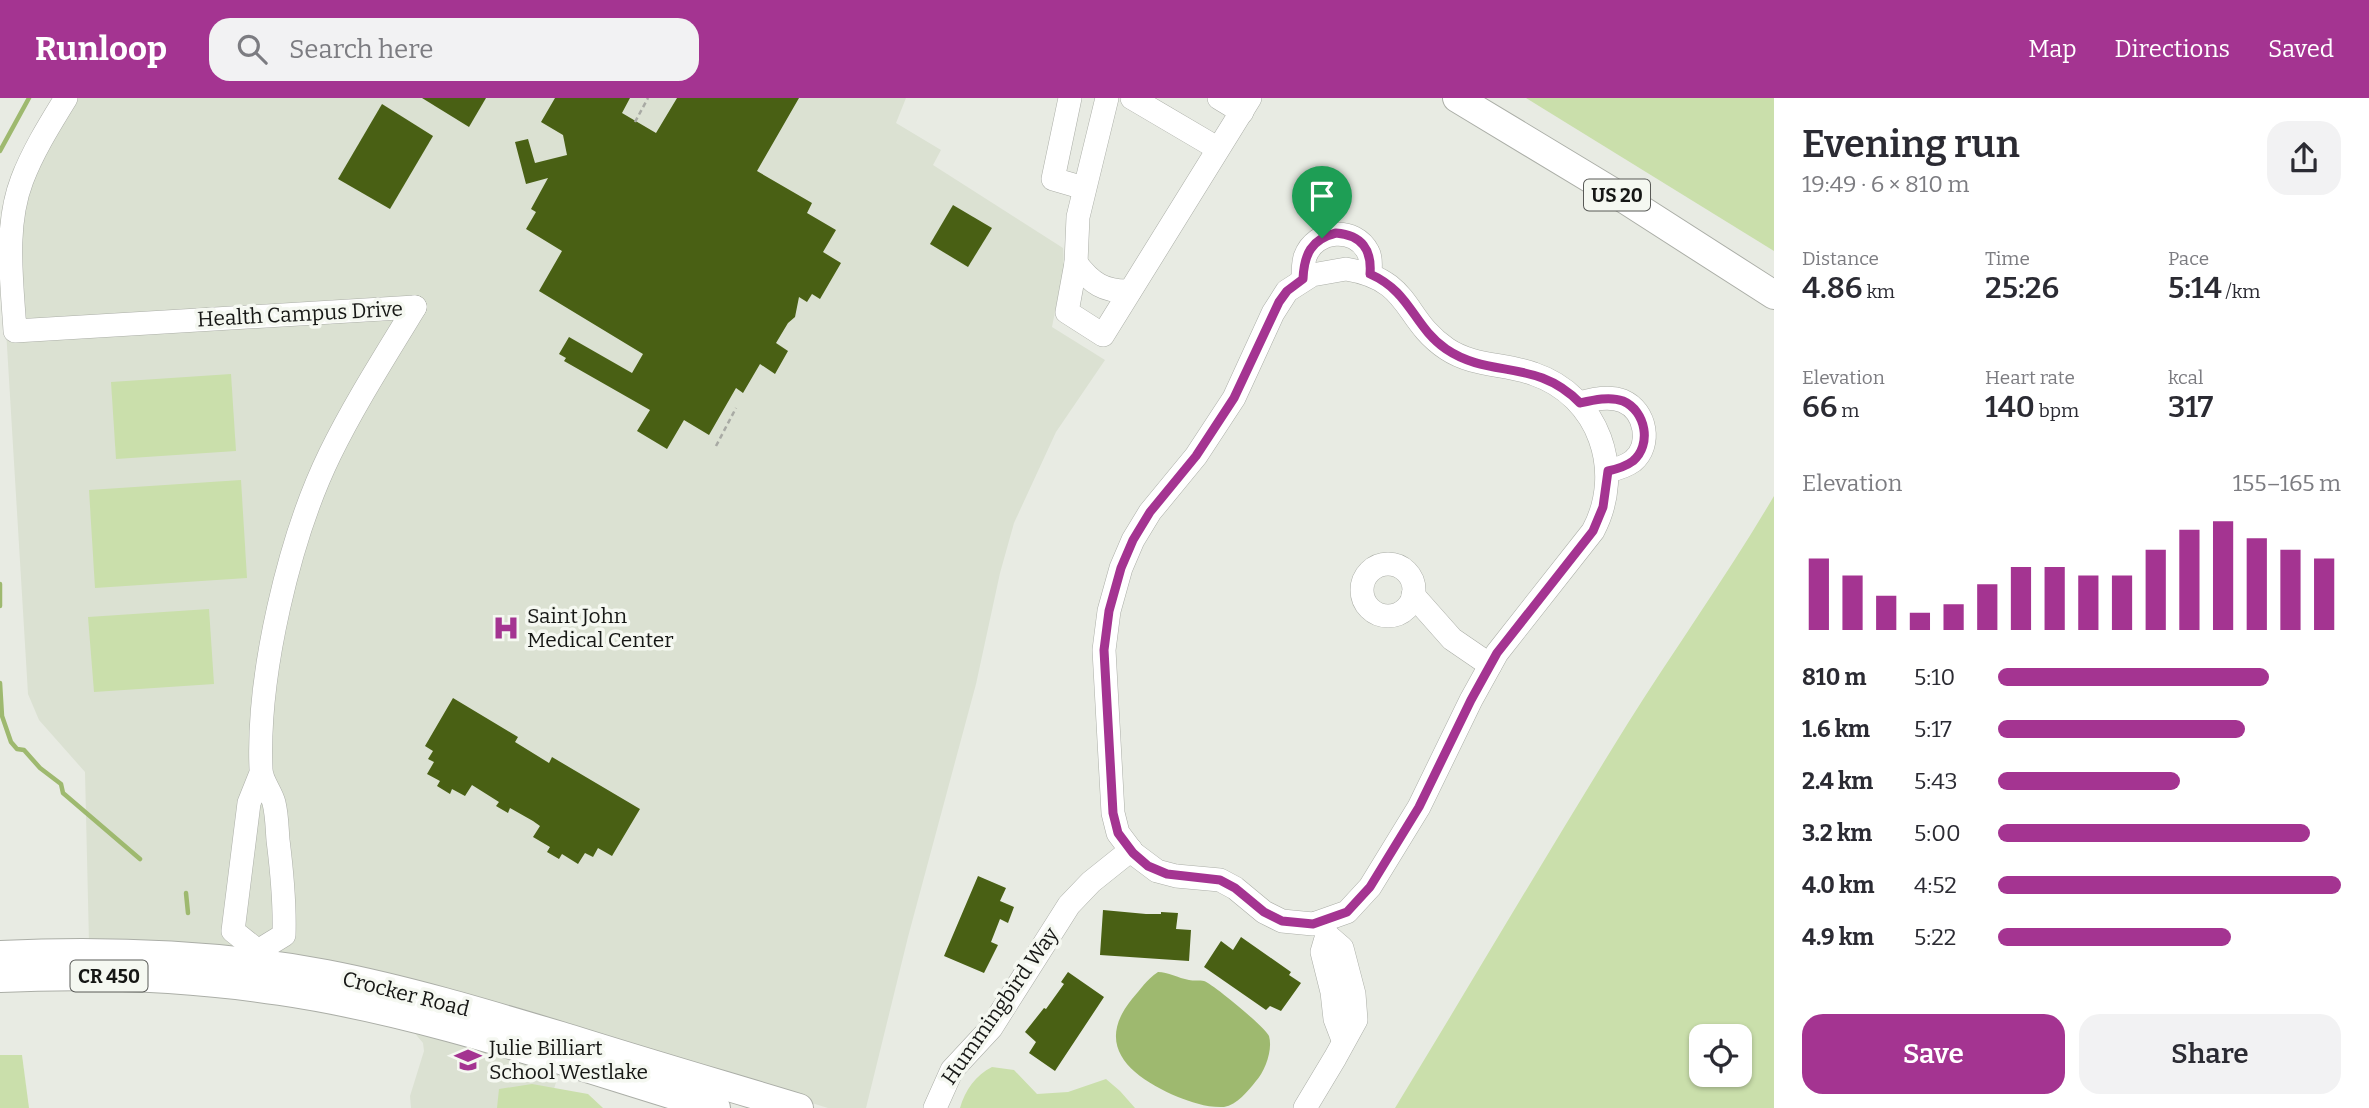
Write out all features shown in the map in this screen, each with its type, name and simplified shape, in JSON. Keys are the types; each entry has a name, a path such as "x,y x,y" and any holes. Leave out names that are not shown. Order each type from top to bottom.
{"main road":[{"name":"US 20","path":"1457,98 1485,106 1774,295"},
{"name":"Crocker Road","path":"0,955 82,952 139,954 325,974 444,1002 799,1108"},
{"name":"Crocker Road","path":"0,978 111,976 217,984 256,968 379,1010 453,1028 716,1108"}],"street":[{"name":"Health Campus Drive","path":"66,98 27,166 12,216 15,331 415,307 344,426 325,465 302,525 285,585 269,662 261,734 261,773 249,803 233,930 256,968 284,936 285,925 274,802 261,773"},
{"path":"1070,98 1053,179 1084,188"},
{"path":"1107,98 1084,188 1076,234 1076,263 1067,312 1103,335 1246,105 1219,98"},
{"path":"1132,98 1217,148"},
{"path":"1303,279 1308,250 1322,238 1336,233 1351,236 1364,246 1370,257 1370,274"},
{"path":"1076,263 1094,284 1111,291 1130,291"},
{"path":"1305,1108 1335,1059 1343,1040 1335,1019 1334,1001 1322,952 1325,929 1347,912 1370,887 1425,796 1490,665 1507,638 1593,531 1603,507 1608,471 1598,432 1580,403 1564,389 1536,374 1478,363 1447,349 1429,333 1398,291 1370,274 1346,269 1303,279 1287,291 1279,302 1234,398 1196,456 1150,512 1133,540 1116,581 1104,650 1113,813 1118,833 1131,850 1140,860 1157,871 1220,880 1235,888 1264,912 1282,921 1325,929"},
{"path":"1580,403 1616,399 1633,407 1639,416 1645,436 1639,455 1621,468 1608,471"},
{"path":"1413,595 1452,639 1490,665"},
{"name":"Hummingbird Way","path":"935,1108 952,1070 990,1028 1069,905 1091,882 1131,850"}],"path":[{"path":"635,122 648,98"},
{"path":"716,446 736,408"}],"shaded area":[{"name":"Saint John Medical Center","path":"54,98 906,98 896,123 941,150 933,165 1063,248 1064,266 1052,327 1105,360 1056,432 1014,523 1000,573 976,684 908,937 866,1108 828,1108 686,1065 89,943 85,772 39,720 28,694 3,280 6,193 13,169"},
{"path":"1526,98 1774,98 1774,251"},
{"path":"231,374 236,451 116,459 111,382"},
{"path":"241,480 247,578 95,588 89,490"},
{"path":"1774,496 1774,1108 1395,1108 1628,723"},
{"path":"209,609 214,684 94,692 88,617"},
{"path":"1158,972 1204,981 1228,998 1269,1036 1269,1054 1262,1072 1246,1093 1233,1104 1212,1107 1178,1097 1134,1071 1117,1047 1116,1032 1121,1016 1132,999"},
{"name":"Julie Billiart School Westlake","path":"413,1031 559,1073 548,1108 411,1108 410,1096 424,1051 423,1043"},
{"path":"0,1055 22,1055 29,1108 0,1108"},
{"path":"992,1067 1014,1070 1037,1094 1068,1092 1106,1079 1135,1108 960,1108 972,1084"},
{"path":"532,1084 588,1094 603,1108 497,1108 499,1089"}],"building":[{"path":"422,98 486,98 469,127"},
{"path":"555,98 630,98 622,113 656,133 677,98 799,98 757,171 812,203 807,213 836,230 823,252 841,263 820,299 812,294 807,302 799,297 795,317 788,323 776,343 788,351 775,374 760,364 743,393 736,388 709,435 684,420 667,449 637,431 650,410 564,361 566,358 559,354 569,337 632,373 643,354 539,291 562,251 526,229 536,212 531,209 548,178 526,184 515,142 528,139 535,163 567,155 563,135 541,122"},
{"path":"382,104 433,136 390,209 338,179"},
{"path":"953,205 992,228 968,267 930,244"},
{"path":"453,698 518,737 515,742 549,763 552,757 640,809 612,856 598,848 593,857 585,853 578,864 562,854 559,859 547,852 550,847 533,837 540,826 533,821 510,808 508,813 496,806 499,802 472,785 465,796 452,789 450,794 437,786 440,781 427,774 434,762 428,759 433,751 425,746"},
{"path":"978,876 1006,888 1000,901 1014,907 1008,923 1000,919 991,942 998,945 984,973 944,956"},
{"path":"1103,910 1146,914 1178,913 1176,929 1191,930 1189,961 1100,955"},
{"path":"1241,937 1291,972 1289,975 1301,983 1281,1011 1270,1006 1266,1010 1204,967 1221,941 1233,950"},
{"path":"1068,972 1104,997 1055,1071 1029,1053 1036,1042 1025,1032 1064,984 1061,982"}],"waterway":[{"path":"0,151 29,98"},
{"path":"0,584 0,606"},
{"path":"0,683 2,716 11,742 17,749 24,750 40,768 61,784 63,793 140,859"},
{"path":"186,893 188,913"}],"place":[{"name":"Saint John Medical Center","path":"506,628"},
{"name":"Julie Billiart School Westlake","path":"468,1060"}],"route":[{"path":"1336,233 1344,234 1364,246 1370,257 1370,274 1398,291 1418,320 1447,349 1478,363 1536,374 1564,389 1580,403 1609,399 1624,402 1633,407 1639,416 1645,436 1639,455 1631,463 1608,471 1603,507 1593,531 1497,653 1483,676 1425,796 1370,887 1347,912 1322,922 1302,924 1272,917 1235,888 1220,880 1176,876 1157,871 1140,860 1118,833 1112,804 1105,638 1116,581 1133,540 1150,512 1196,456 1234,398 1279,302 1287,291 1303,279 1308,250 1322,238 1336,233"}]}
